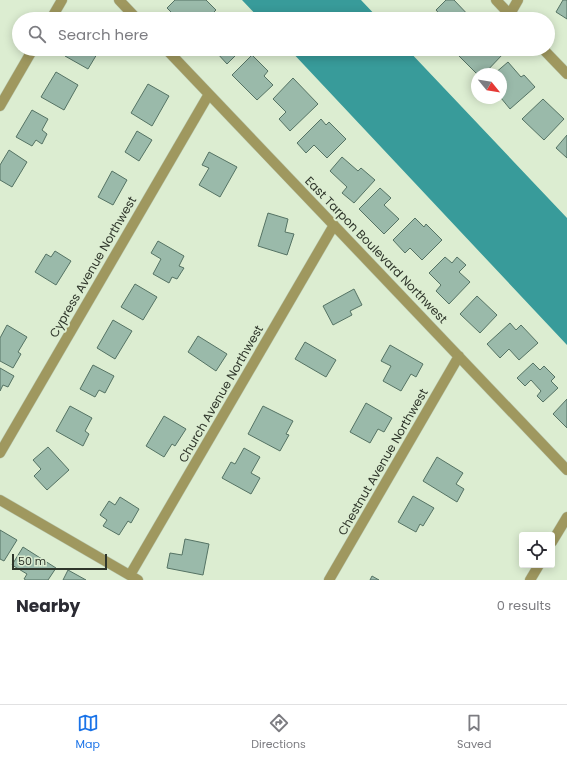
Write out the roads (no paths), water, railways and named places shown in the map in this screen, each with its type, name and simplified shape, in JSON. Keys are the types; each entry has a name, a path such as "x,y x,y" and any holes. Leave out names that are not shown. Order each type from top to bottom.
{"street":[{"path":"55,12 62,0"},
{"path":"119,0 130,12"},
{"path":"496,0 507,12"},
{"path":"514,12 518,0"},
{"path":"0,106 29,56"},
{"name":"East Tarpon Boulevard Northwest","path":"173,56 567,470"},
{"path":"550,56 567,74"},
{"name":"Cypress Avenue Northwest","path":"0,453 208,94"},
{"name":"Church Avenue Northwest","path":"134,578 334,225"},
{"name":"Chestnut Avenue Northwest","path":"329,580 459,356"},
{"path":"0,500 134,578"},
{"path":"555,537 567,517"},
{"path":"530,580 537,568"}],"water":[{"path":"242,0 361,0 372,12 253,12"},
{"path":"296,56 414,56 567,218 567,345"}]}
